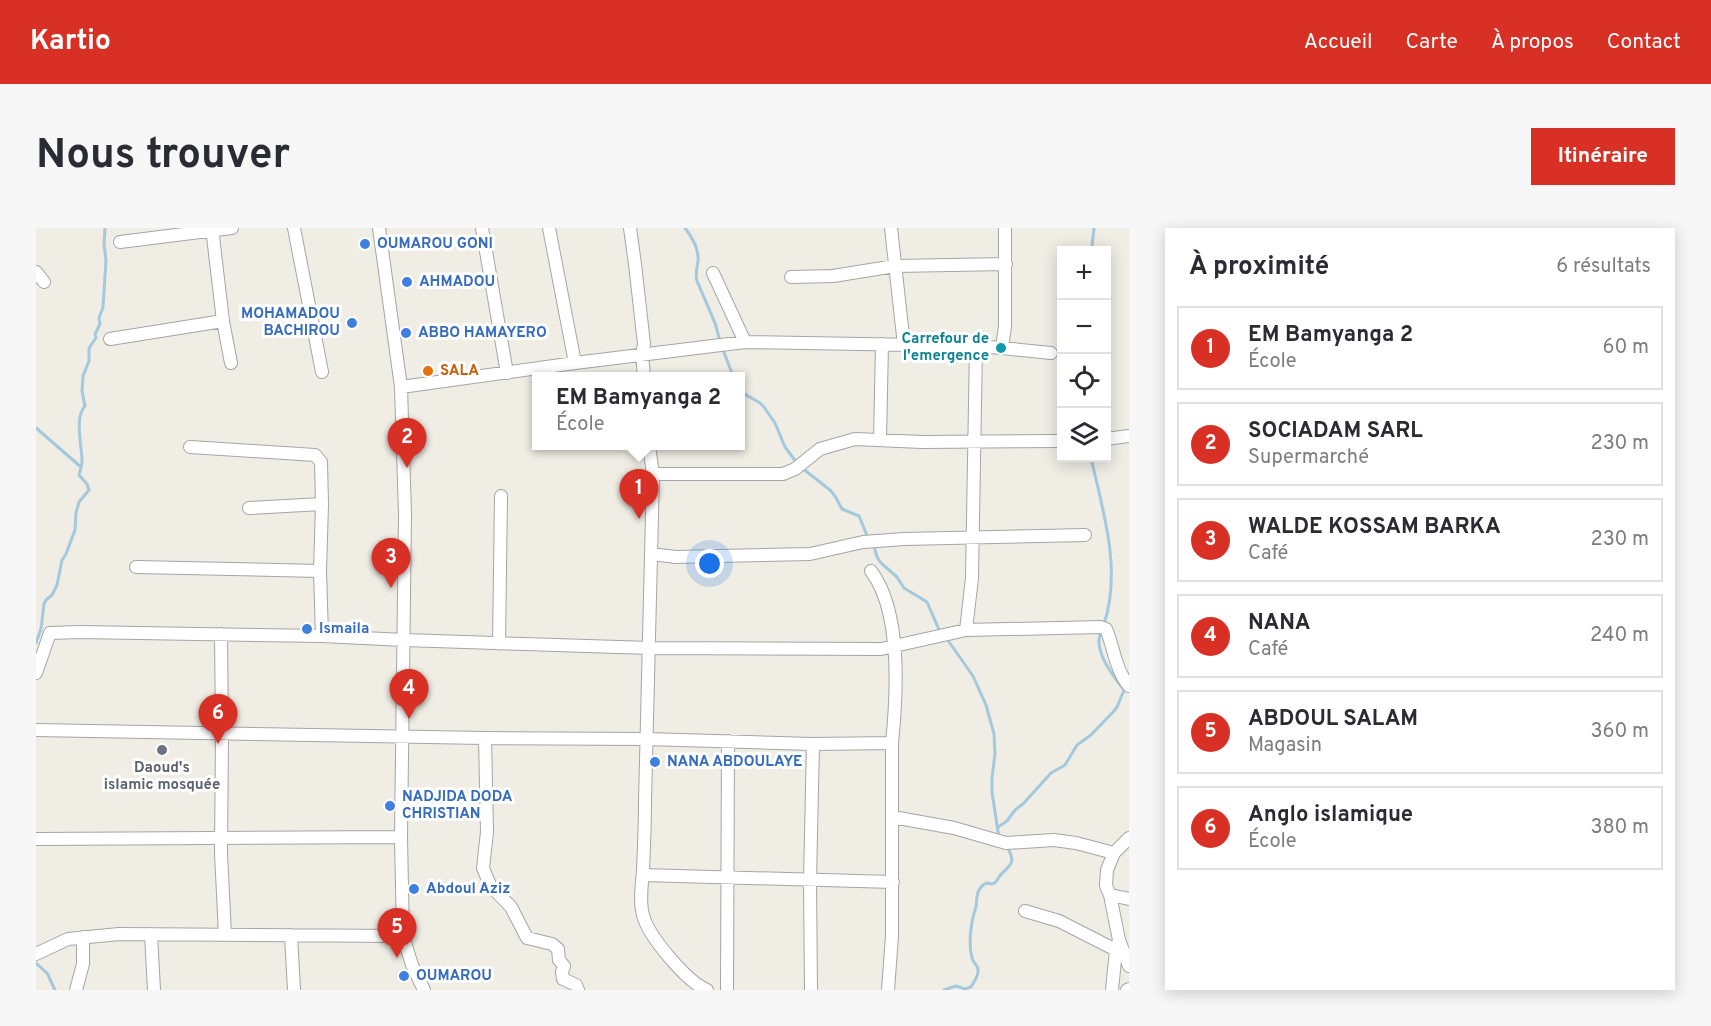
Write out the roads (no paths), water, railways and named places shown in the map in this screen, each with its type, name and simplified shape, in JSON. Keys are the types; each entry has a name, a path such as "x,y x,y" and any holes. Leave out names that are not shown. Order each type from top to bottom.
{"street":[{"path":"120,242 232,228"},
{"path":"294,228 322,372"},
{"path":"379,228 401,387 405,514 401,837 404,936 412,965 424,990"},
{"path":"482,228 507,373"},
{"path":"549,228 575,363"},
{"path":"630,228 644,344 642,355 644,372"},
{"path":"891,228 904,345"},
{"path":"1002,348 1005,326 1005,228"},
{"path":"212,230 223,321 231,363"},
{"path":"791,277 833,276 895,266 1006,264"},
{"path":"36,272 44,282"},
{"path":"713,273 745,342"},
{"path":"110,339 223,321"},
{"path":"401,387 745,342 976,346 1051,353"},
{"path":"880,440 882,344"},
{"path":"966,630 972,578 976,346"},
{"path":"1111,438 1129,436"},
{"path":"653,474 783,474 799,466 820,449 855,439 1057,441"},
{"path":"190,447 315,455 321,462 322,636"},
{"path":"650,450 653,474 650,648 641,905 643,918 656,940 680,969 701,988 707,990"},
{"path":"499,644 501,496"},
{"path":"249,508 322,504"},
{"path":"651,554 676,557 810,554 877,541 1085,535"},
{"path":"136,567 320,571"},
{"path":"871,571 884,592 896,647 895,716 892,743 892,936 888,990"},
{"path":"36,672 50,633 322,636 650,648 881,649 966,630 1103,628 1127,683"},
{"path":"221,634 221,837 225,935"},
{"path":"36,730 646,739 813,744 892,743"},
{"path":"485,738 487,832 483,868 490,885 511,907 527,938 552,944 558,950 559,960 564,966 563,979 577,988"},
{"path":"727,990 729,741"},
{"path":"811,990 810,880 813,744"},
{"path":"893,817 954,828 1002,843 1054,840 1114,853"},
{"path":"36,839 401,837"},
{"path":"1112,990 1118,945 1110,895 1106,886 1107,870 1114,853 1129,838"},
{"path":"643,875 892,882"},
{"path":"1110,895 1129,899"},
{"path":"1025,911 1059,921 1118,945 1129,966"},
{"path":"36,954 68,939 119,934 404,936"},
{"path":"151,934 154,990"},
{"path":"291,935 294,990"},
{"path":"76,990 83,964 83,937"},
{"path":"562,990 577,988"}],"waterway":[{"path":"36,643 41,629 44,604 57,585 62,560 75,530 79,502 89,490 79,475 82,461 79,425 85,406 82,391 83,376 89,361 89,348 96,338 95,334 100,324 99,318 103,307 106,260 105,228"},
{"path":"685,228 696,248 697,281 720,341"},
{"path":"1092,246 1094,228"},
{"path":"722,347 731,372"},
{"path":"745,394 764,407 775,423 785,447 797,463"},
{"path":"36,428 81,467"},
{"path":"1092,462 1105,520 1111,562 1109,604 1104,624"},
{"path":"802,468 830,490 842,509 859,516 868,538"},
{"path":"874,546 881,563 897,577 904,588 927,602 940,632"},
{"path":"1102,630 1099,640 1101,653 1107,667 1124,690"},
{"path":"947,639 973,676 986,705 994,734 992,792 999,838"},
{"path":"998,827 1007,821 1051,773 1065,765 1077,745 1091,735 1117,707 1125,688"},
{"path":"944,990 956,986 965,989 971,987 977,977 978,968 972,958 970,939 977,894 986,883 996,882 1011,863 1011,854 1007,847"},
{"path":"36,963 47,973 55,990"}],"place":[{"name":"OUMAROU GONI","path":"365,244"},
{"name":"AHMADOU","path":"407,282"},
{"name":"MOHAMADOU BACHIROU","path":"352,323"},
{"name":"ABBO HAMAYERO","path":"406,333"},
{"name":"Carrefour de l'emergence","path":"1001,348"},
{"name":"SALA","path":"428,371"},
{"name":"SOCIADAM SARL","path":"407,468"},
{"name":"EM Bamyanga 2","path":"639,519"},
{"name":"WALDE KOSSAM BARKA","path":"391,588"},
{"name":"Ismaila","path":"307,629"},
{"name":"NANA","path":"409,719"},
{"name":"Anglo islamique","path":"218,744"},
{"name":"Daoud's islamic mosquée","path":"162,750"},
{"name":"NANA ABDOULAYE","path":"655,762"},
{"name":"NADJIDA DODA CHRISTIAN","path":"390,806"},
{"name":"Abdoul Aziz","path":"414,889"},
{"name":"ABDOUL SALAM","path":"397,958"},
{"name":"OUMAROU","path":"404,976"}]}
